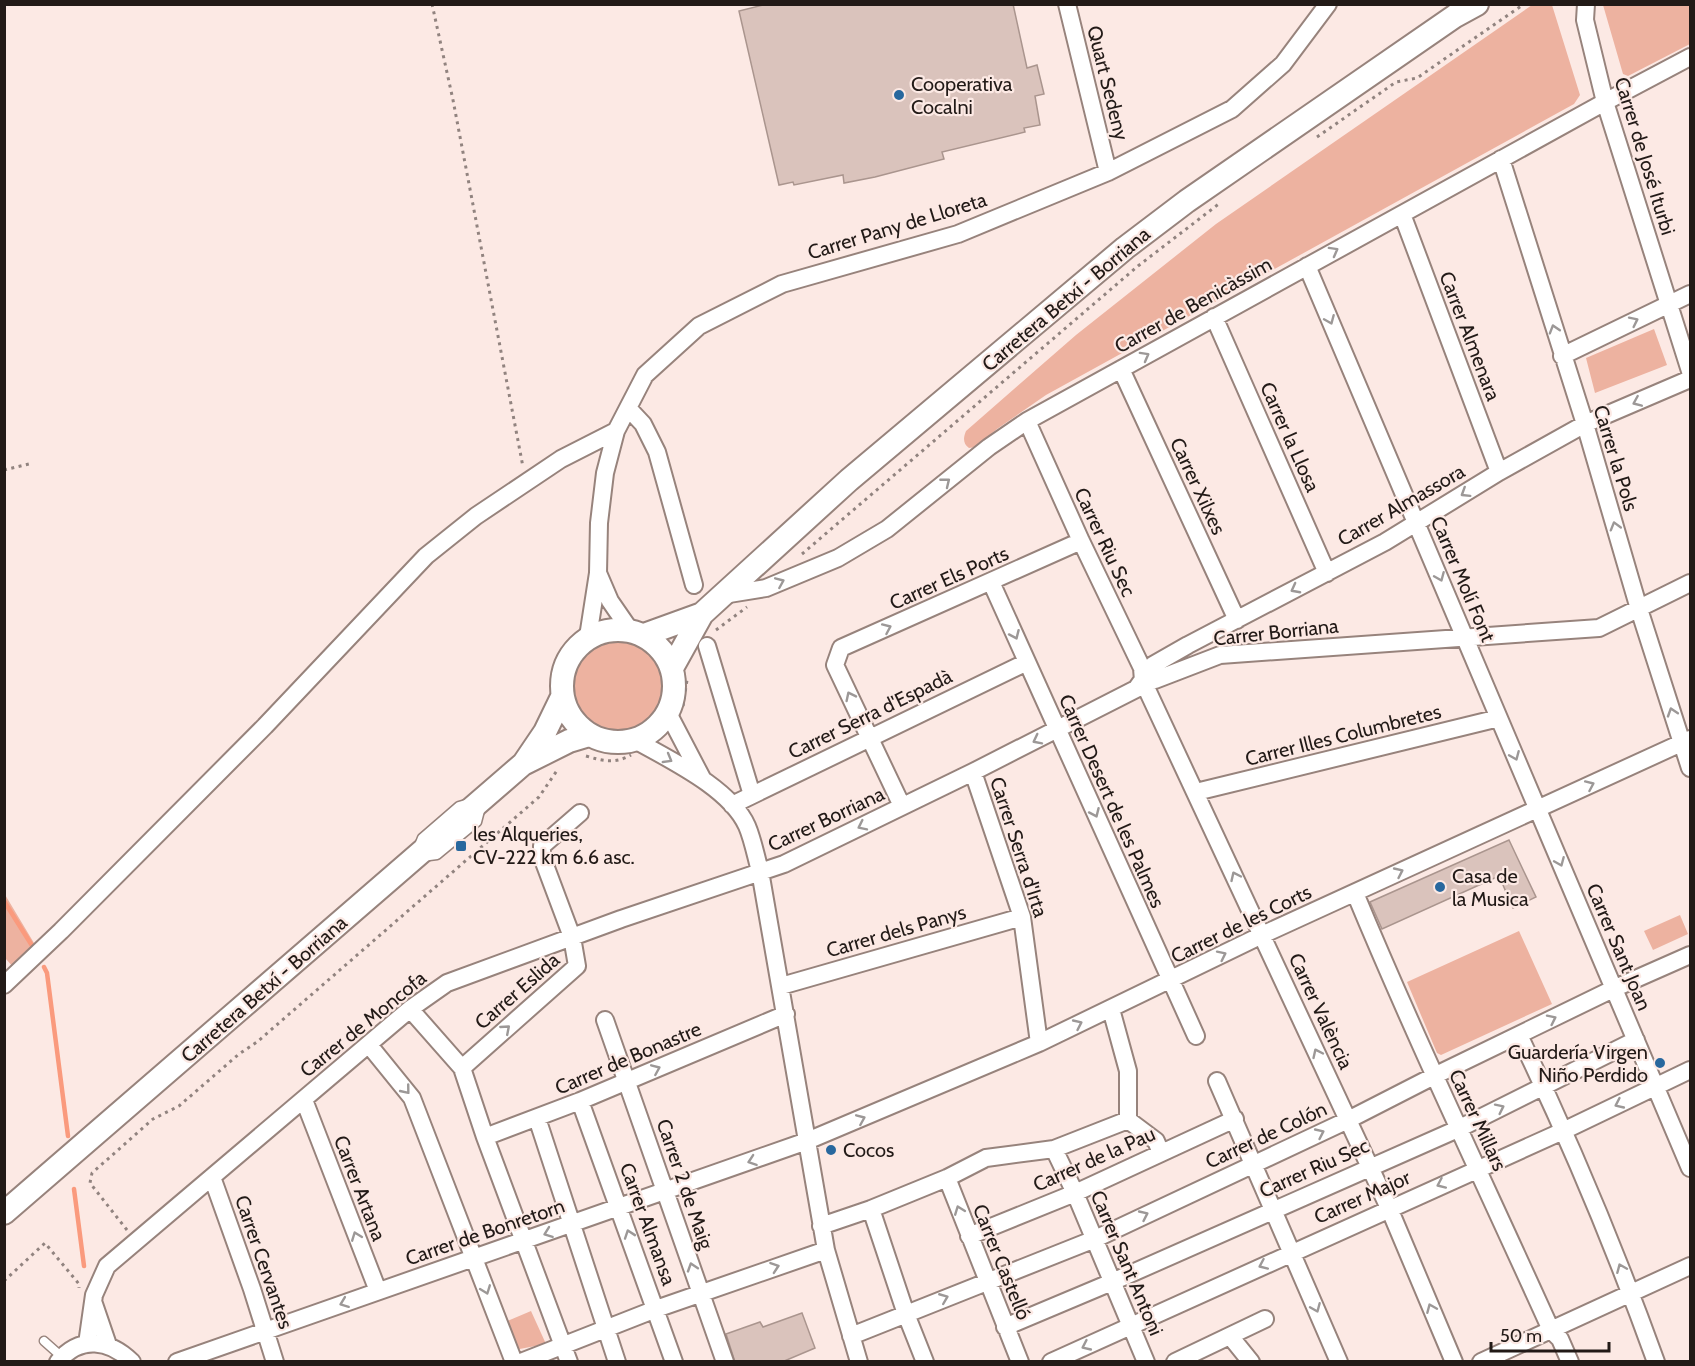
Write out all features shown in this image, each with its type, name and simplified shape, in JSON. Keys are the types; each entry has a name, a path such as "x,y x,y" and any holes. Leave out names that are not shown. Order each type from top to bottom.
{"main road":[{"name":"Carretera Betxí - Borriana","path":"672,668 702,614 849,480 1125,248 1187,201 1460,10 1477,4"},
{"name":"Carretera Betxí - Borriana","path":"637,633 702,614"},
{"path":"615,629 637,633 656,644 666,655 672,668 674,691 668,713 653,729 635,740 604,741 589,735 577,725 568,712 562,697 561,680 566,663 575,648 588,637 615,629"},
{"name":"Carretera Betxí - Borriana","path":"4,1213 523,764 545,732 562,697"},
{"name":"Carretera Betxí - Borriana","path":"523,764 569,741 589,735"}],"street":[{"name":"Quart Sedeny","path":"1067,4 1108,172"},
{"name":"Carrer Pany de Lloreta","path":"588,637 598,573 599,523 605,473 616,430 645,375 699,326 782,284 958,234 1108,172 1232,110 1282,64 1328,4"},
{"name":"Carrer de José Iturbi","path":"1575,4 1586,12 1605,102 1690,371"},
{"name":"Carrer de Benicàssim","path":"723,595 766,588 838,558 887,529 989,447 1027,421 1690,57"},
{"name":"Carrer la Pols","path":"1501,159 1585,424 1639,609 1686,741 1690,768"},
{"name":"Carrer Almenara","path":"1402,214 1498,472"},
{"name":"Carrer Molí Font","path":"1307,266 1537,808"},
{"path":"1562,356 1690,294"},
{"name":"Carrer la Llosa","path":"1214,317 1327,573"},
{"name":"Carrer Xilxes","path":"1121,369 1237,620"},
{"name":"Carrer Almassora","path":"1143,681 1153,665 1417,523 1498,472 1585,424 1690,379"},
{"path":"628,408 643,424 657,452 694,585"},
{"name":"Carrer Riu Sec","path":"1027,421 1142,668 1143,681"},
{"path":"4,985 61,931 256,734 426,555 476,516 561,459 616,430"},
{"name":"Carrer Els Ports","path":"870,737 835,665 841,648 1081,541"},
{"name":"Carrer Pany de Lloreta","path":"598,573 610,601 637,633"},
{"name":"Carrer Desert de les Palmes","path":"991,582 1196,1036"},
{"name":"Carrer Borriana","path":"760,871 784,864 973,772 1136,689 1143,681 1155,680 1220,655 1599,628 1690,583"},
{"path":"1210,633 1212,645 1220,655"},
{"path":"707,646 752,795"},
{"name":"Carrer Serra d'Espadà","path":"732,805 1028,662"},
{"name":"Carrer València","path":"1143,681 1389,1208 1454,1362"},
{"path":"668,713 702,779"},
{"name":"Carrer Illes Columbretes","path":"1196,792 1499,718"},
{"path":"870,737 903,806"},
{"path":"635,740 702,779 732,805 747,825 760,871 826,1250 859,1362"},
{"name":"Carrer de les Corts","path":"807,1142 1039,1043 1262,935 1686,741"},
{"name":"Carrer Serra d'Irta","path":"973,772 1022,917 1039,1043"},
{"name":"Carrer Sant Joan","path":"1537,808 1690,1168"},
{"path":"572,937 542,857 542,846 580,813"},
{"name":"Carrer de Moncofa","path":"87,1344 93,1300 107,1266 410,1009 447,982 760,871"},
{"name":"Carrer Millars","path":"1355,892 1434,1076 1460,1128 1551,1330 1560,1339 1570,1362"},
{"name":"Carrer dels Panys","path":"781,986 1022,917"},
{"name":"Carrer Eslida","path":"462,1068 577,966 572,937"},
{"name":"Carrer de Colón","path":"851,1336 1095,1239 1348,1120 1613,989 1690,955"},
{"path":"410,1009 462,1068 484,1137 566,1354"},
{"path":"1111,1009 1128,1071 1128,1120"},
{"name":"Carrer de Bonastre","path":"484,1137 580,1101 786,1014"},
{"name":"Carrer 2 de Maig","path":"605,1020 725,1362"},
{"path":"1519,1035 1544,1086 1632,1294 1656,1362"},
{"name":"Carrer Riu Sec","path":"1005,1327 1460,1128 1636,1040"},
{"path":"369,1045 412,1098 514,1362"},
{"name":"Carrer Major","path":"1051,1362 1563,1131 1690,1070"},
{"path":"1217,1081 1339,1362"},
{"name":"Carrer Artana","path":"304,1100 378,1291"},
{"name":"Carrer Almansa","path":"580,1101 620,1206 674,1362"},
{"path":"537,1118 617,1362"},
{"name":"Carrer de la Pau","path":"969,1236 1075,1193 1235,1119"},
{"path":"821,1226 871,1209 947,1178 986,1158 1054,1149 1128,1120"},
{"path":"1128,1120 1156,1141 1161,1153"},
{"name":"Carrer de Bonretorn","path":"177,1362 807,1142"},
{"name":"Carrer Sant Antoni","path":"1054,1149 1095,1239 1146,1362"},
{"name":"Carrer Cervantes","path":"212,1177 275,1362"},
{"name":"Carrer Castelló","path":"947,1178 1020,1362"},
{"path":"871,1209 906,1314 925,1362"},
{"path":"521,1362 566,1354 605,1329 700,1293 826,1250"},
{"path":"1481,1362 1690,1266"},
{"path":"93,1300 108,1345"},
{"path":"1175,1362 1265,1319"},
{"path":"1230,1336 1251,1362"},
{"path":"60,1359 73,1349 87,1344 108,1345 122,1352 132,1362"}],"lane":[{"path":"44,1341 60,1359"}],"path":[{"path":"432,4 453,100 526,484"},
{"path":"4,470 29,464"},
{"path":"90,1183 130,1233"},
{"path":"4,1281 45,1243 79,1284 79,1301 93,1300"}],"shaded area":[{"path":"1532,5 1552,5 1580,95 1574,104 1046,395 997,429 976,447 969,448 966,445 964,438 966,431 1076,335 1216,224"},
{"path":"1603,5 1690,5 1690,44 1628,76 1623,74"},
{"path":"1654,329 1667,365 1595,393 1586,358"},
{"path":"617,639 635,642 651,652 661,668 664,686 661,704 651,720 635,730 617,733 599,730 583,720 573,704 570,686 573,668 583,652 599,642"},
{"path":"4,893 37,948 15,969 5,958"},
{"path":"1680,915 1688,934 1653,950 1644,931"},
{"path":"1519,931 1552,1004 1441,1055 1437,1053 1407,982"},
{"path":"531,1311 546,1344 509,1351 500,1324"}],"building":[{"name":"Cooperativa Cocalni","path":"767,4 1013,4 1027,68 1037,65 1044,94 1035,96 1040,125 1024,128 1025,132 942,152 944,159 875,177 844,183 843,175 794,185 793,182 779,185 739,11"},
{"name":"Casa de la Musica","path":"1509,840 1536,897 1513,908 1499,876 1382,929 1370,902"},
{"path":"802,1313 815,1348 782,1362 735,1362 726,1334 760,1322 763,1327"}],"waterway":[{"path":"4,901 31,944"},
{"path":"44,967 47,973 68,1136"},
{"path":"74,1189 84,1266"}],"place":[{"name":"Cooperativa Cocalni","path":"899,95"},
{"name":"les Alqueries, CV-222 km 6.6 asc.","path":"461,846"},
{"name":"Casa de la Musica","path":"1440,887"},
{"name":"Guardería Virgen Niño Perdido","path":"1660,1063"},
{"name":"Cocos","path":"831,1150"}]}
